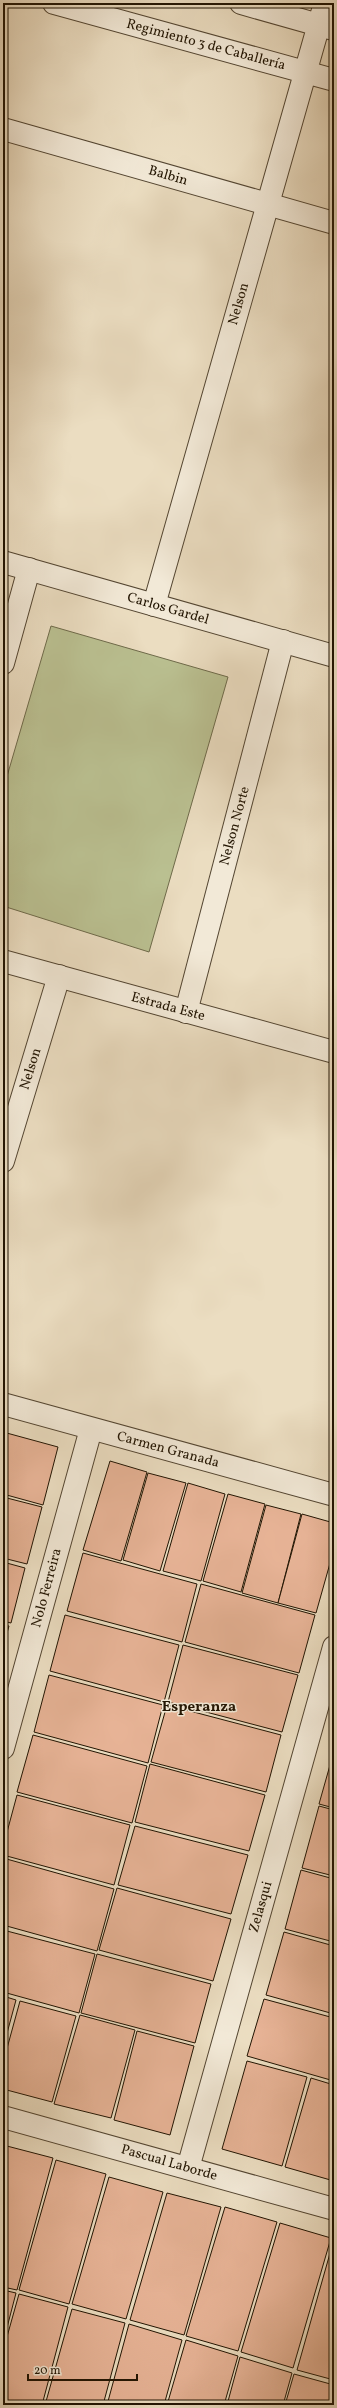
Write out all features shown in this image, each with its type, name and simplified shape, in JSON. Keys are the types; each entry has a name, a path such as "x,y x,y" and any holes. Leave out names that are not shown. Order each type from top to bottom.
{"street":[{"name":"Regimiento 3 de Caballería","path":"54,3 334,80"},
{"path":"241,3 327,27"},
{"name":"Nelson","path":"154,605 266,204 306,72 327,27 325,3"},
{"name":"Balbin","path":"3,129 334,222"},
{"name":"Carlos Gardel","path":"3,562 334,656"},
{"path":"3,663 29,569"},
{"name":"Nelson Norte","path":"186,1012 283,641"},
{"name":"Estrada Este","path":"3,961 334,1052"},
{"name":"Nelson","path":"3,1161 59,976"},
{"name":"Carmen Granada","path":"3,1404 334,1495"},
{"name":"Nolo Ferreira","path":"3,1748 91,1429"},
{"name":"Zelasqui","path":"188,2168 334,1647"},
{"name":"Pascual Laborde","path":"3,2117 334,2209"}],"green space":[{"path":"51,626 228,677 149,952 3,906 3,790"}],"building":[{"path":"3,1432 58,1447 43,1505 3,1494"},
{"path":"110,1461 147,1472 121,1561 83,1550"},
{"path":"148,1473 186,1483 160,1571 123,1560"},
{"path":"188,1483 225,1494 201,1581 163,1571"},
{"path":"228,1494 265,1504 241,1592 203,1581"},
{"path":"3,1497 42,1507 27,1564 3,1558"},
{"path":"266,1505 301,1514 278,1603 242,1593"},
{"path":"302,1514 334,1523 334,1549 316,1613 278,1603"},
{"path":"83,1553 197,1584 182,1642 67,1611"},
{"path":"3,1562 25,1568 11,1623 3,1621"},
{"path":"201,1584 315,1615 299,1673 185,1642"},
{"path":"65,1615 179,1645 164,1702 50,1671"},
{"path":"3,1625 9,1626 3,1647"},
{"path":"183,1645 298,1675 282,1732 168,1702"},
{"path":"49,1675 163,1705 148,1763 34,1732"},
{"path":"167,1705 281,1735 266,1792 151,1762"},
{"path":"33,1735 147,1766 132,1823 17,1792"},
{"path":"334,1751 334,1808 319,1804"},
{"path":"150,1764 265,1795 249,1851 135,1822"},
{"path":"17,1795 130,1825 114,1885 3,1855 3,1847"},
{"path":"319,1806 334,1810 334,1876 302,1868"},
{"path":"135,1826 248,1855 231,1914 118,1885"},
{"path":"3,1858 114,1889 97,1951 3,1925"},
{"path":"301,1870 334,1879 334,1942 285,1929"},
{"path":"117,1888 231,1919 213,1981 99,1950"},
{"path":"3,1930 95,1954 79,2013 3,1992"},
{"path":"284,1932 334,1946 334,2014 266,1995"},
{"path":"97,1954 211,1984 195,2043 81,2013"},
{"path":"3,1996 16,2000 3,2048"},
{"path":"264,1999 334,2018 334,2081 247,2056"},
{"path":"20,2001 76,2016 52,2102 3,2089 3,2063"},
{"path":"80,2015 135,2030 111,2118 54,2104"},
{"path":"137,2031 194,2046 170,2135 114,2120"},
{"path":"247,2061 307,2077 282,2166 222,2149"},
{"path":"311,2078 334,2085 334,2181 285,2167"},
{"path":"3,2145 53,2158 17,2290 3,2287"},
{"path":"56,2160 106,2174 69,2304 19,2290"},
{"path":"109,2177 163,2192 126,2319 72,2304"},
{"path":"167,2193 221,2207 184,2335 130,2320"},
{"path":"225,2207 277,2222 238,2351 186,2336"},
{"path":"280,2223 331,2238 293,2368 241,2352"},
{"path":"334,2239 334,2380 297,2370"},
{"path":"3,2290 16,2293 3,2343"},
{"path":"19,2294 68,2307 42,2405 3,2405 3,2351"},
{"path":"72,2309 125,2323 103,2405 45,2405"},
{"path":"129,2324 182,2340 164,2405 107,2405"},
{"path":"186,2340 238,2356 224,2405 167,2405"},
{"path":"240,2357 292,2373 283,2405 227,2405"},
{"path":"294,2374 334,2385 334,2405 285,2405"}],"district":[{"name":"Esperanza","path":"199,1707"}]}
